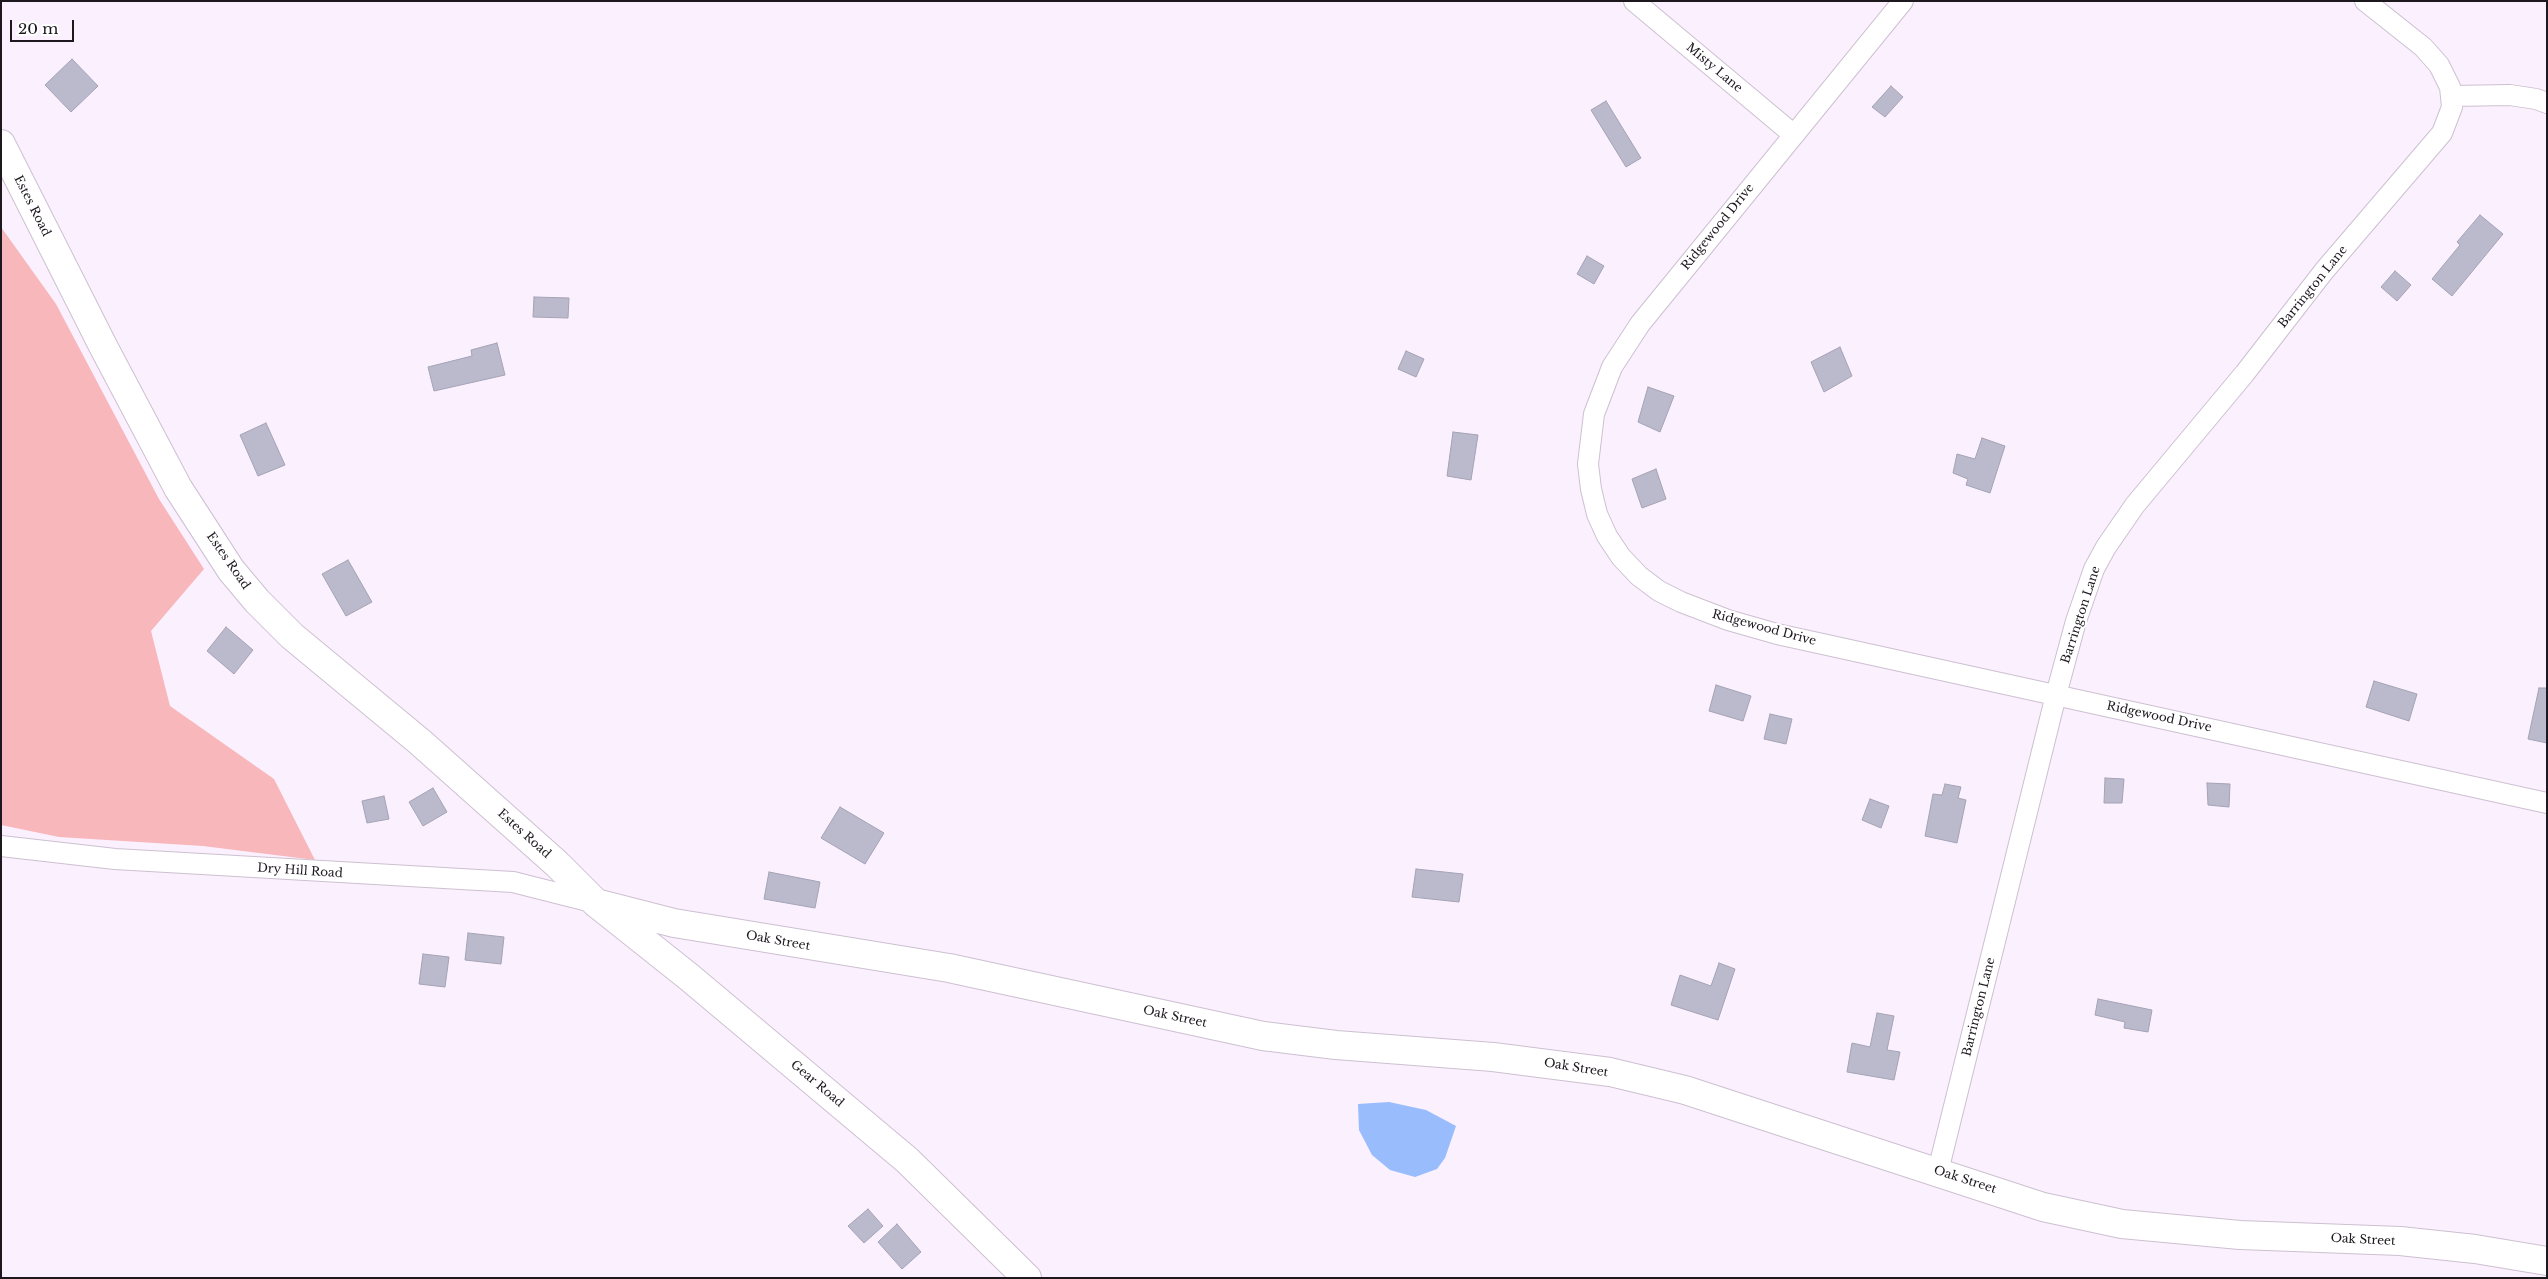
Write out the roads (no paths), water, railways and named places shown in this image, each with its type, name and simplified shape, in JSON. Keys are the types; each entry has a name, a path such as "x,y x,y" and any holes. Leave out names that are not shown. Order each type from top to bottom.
{"street":[{"name":"Misty Lane","path":"1634,1 1794,135"},
{"name":"Ridgewood Drive","path":"1903,1 1640,324 1608,375 1594,414 1588,464 1595,506 1608,536 1621,557 1639,576 1659,591 1681,602 1728,620 1978,680 2056,694 2547,803"},
{"path":"2365,1 2423,47 2439,65 2450,87 2452,101 2510,95 2536,98 2547,103"},
{"name":"Barrington Lane","path":"1938,1171 2056,694 2076,621 2094,569 2106,547 2135,505 2244,373 2324,271 2442,133 2452,101"},
{"name":"Estes Road","path":"1,144 103,346 178,488 232,570 292,636 420,742 557,864 596,903"},
{"name":"Dry Hill Road","path":"1,846 115,859 513,882 596,903"},
{"name":"Oak Street","path":"596,903 674,923 949,968 1263,1036 1336,1045 1493,1057 1610,1072 1685,1090 1938,1171 2043,1207 2122,1224 2240,1235 2400,1241 2475,1249 2547,1261"},
{"name":"Gear Road","path":"596,903 689,977 908,1160 1027,1278"}],"water":[{"path":"1389,1102 1426,1110 1456,1126 1445,1158 1437,1169 1415,1177 1390,1170 1372,1155 1359,1130 1358,1104"}]}
